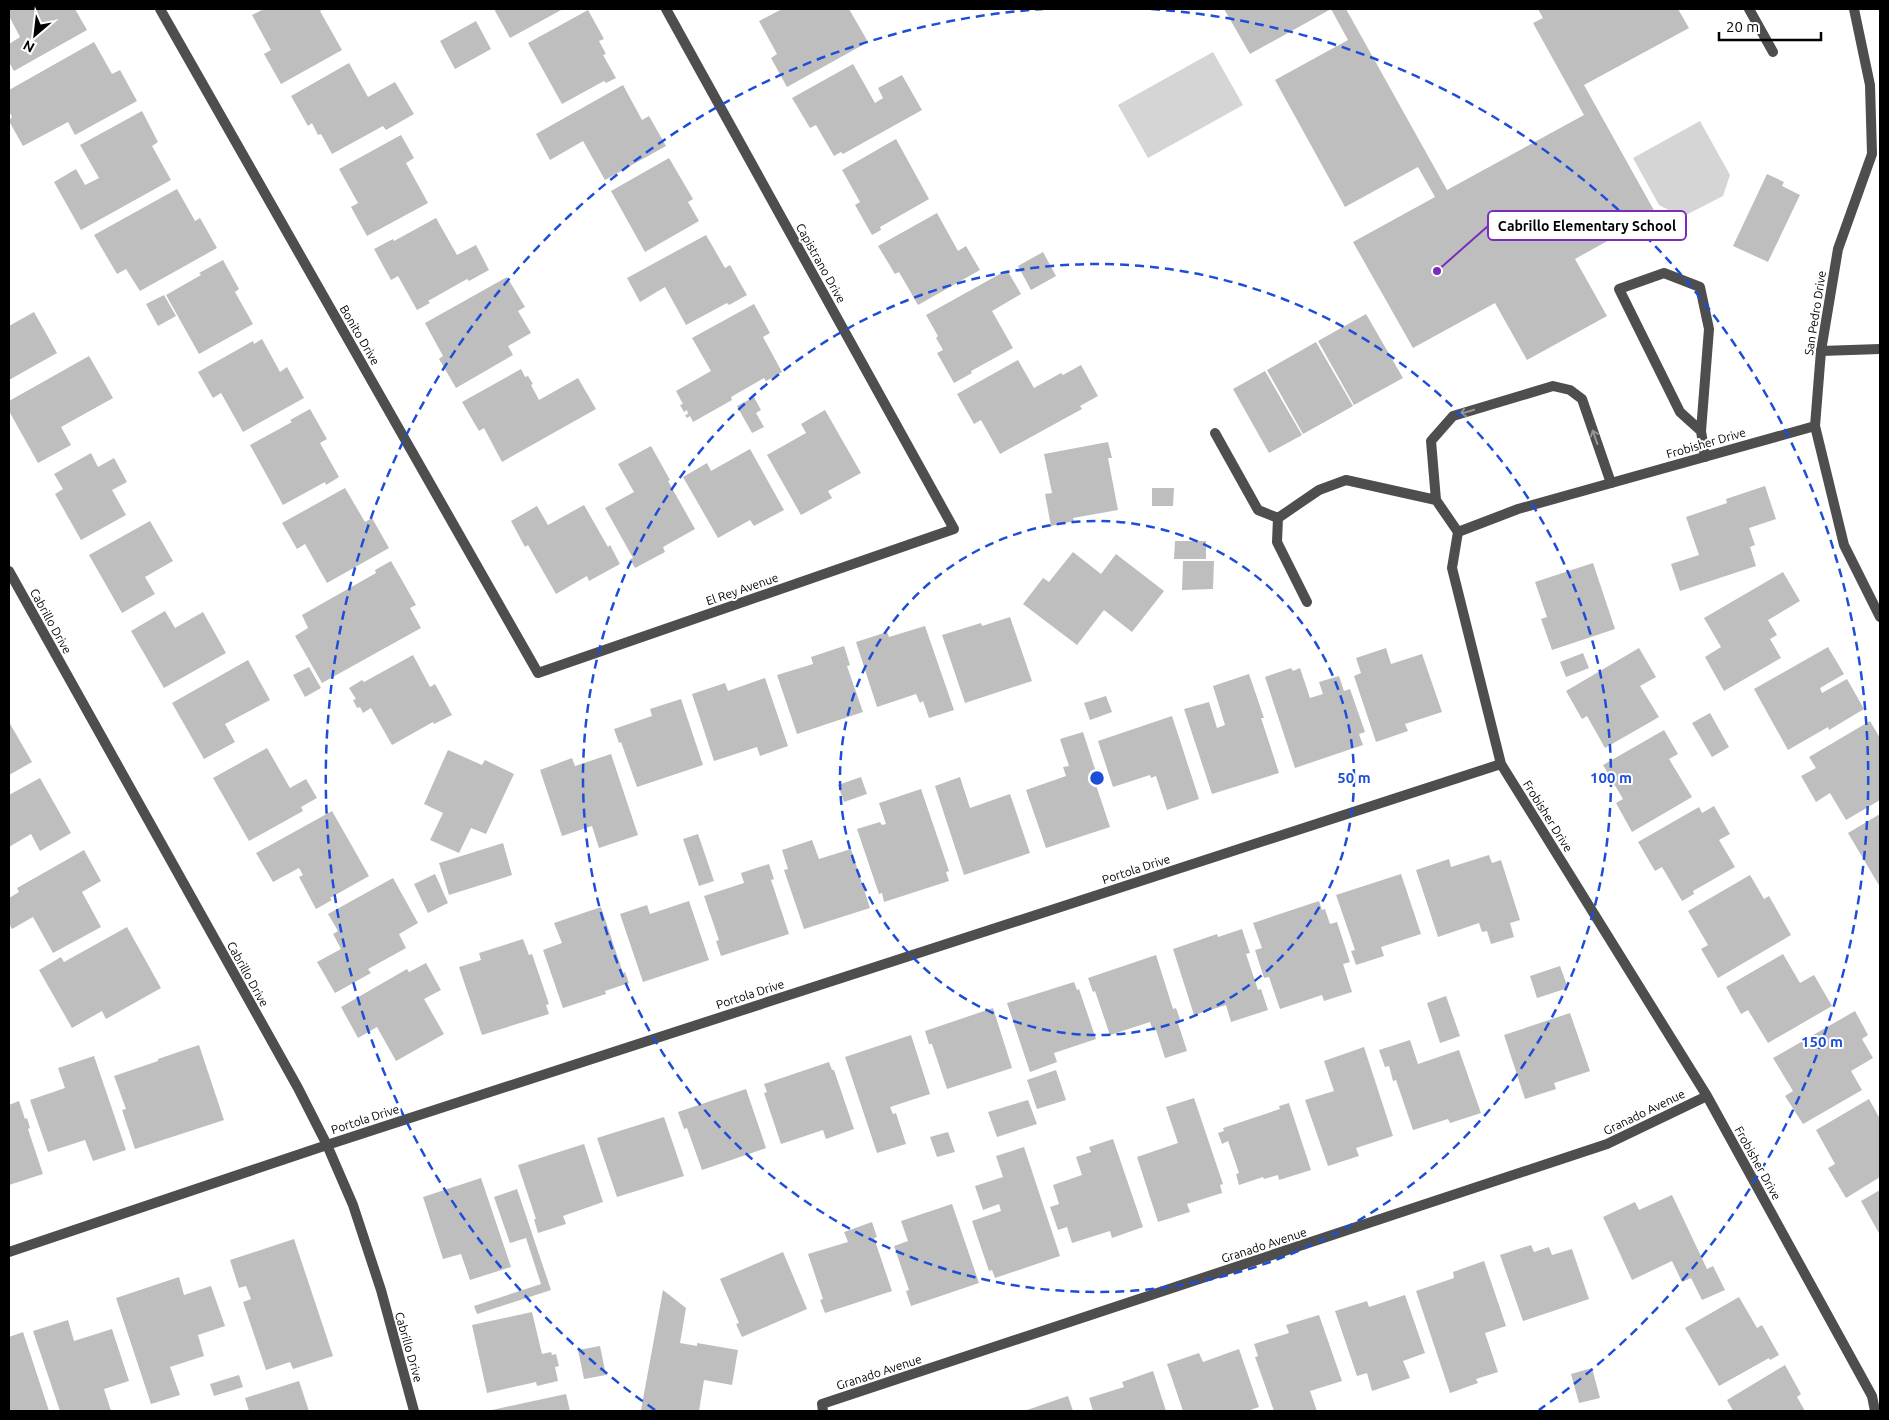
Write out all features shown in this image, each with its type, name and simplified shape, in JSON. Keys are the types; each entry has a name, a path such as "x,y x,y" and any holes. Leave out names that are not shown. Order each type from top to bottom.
{"street":[{"name":"Bonito Drive","path":"160,9 538,673"},
{"name":"Capistrano Drive","path":"666,9 954,529"},
{"path":"1749,9 1772,52"},
{"name":"San Pedro Drive","path":"1854,9 1870,85 1872,154 1838,249 1821,352 1814,426 1844,545 1880,617"},
{"path":"1701,431 1680,412 1619,290 1664,273 1700,287 1709,330 1701,431 1705,457"},
{"path":"1821,352 1880,349"},
{"path":"1458,532 1436,500 1431,441 1453,416 1553,386 1570,390 1582,400 1611,483"},
{"name":"Frobisher Drive","path":"1814,426 1518,510 1458,532 1452,568 1501,764 1707,1096 1872,1396 1875,1411"},
{"path":"1215,433 1258,510 1278,518"},
{"path":"1278,518 1319,490 1346,480 1436,500"},
{"path":"1278,518 1277,542 1307,602"},
{"name":"El Rey Avenue","path":"538,673 954,529"},
{"name":"Cabrillo Drive","path":"9,572 293,1080 327,1145 353,1205 381,1290 414,1411"},
{"name":"Portola Drive","path":"9,1252 327,1145 1501,764"},
{"name":"Granado Avenue","path":"822,1408 1607,1144 1707,1096"}],"shaded area":[{"path":"1213,52 1243,105 1148,158 1118,105"},
{"path":"1700,121 1730,175 1723,196 1682,217 1659,205 1633,158"}],"building":[{"path":"9,9 75,9 87,30 14,71 9,62 9,44 20,37 9,16"},
{"path":"264,9 324,9 320,11 342,50 281,84 264,54 271,50 252,15"},
{"path":"494,9 563,9 510,38"},
{"path":"782,9 849,9 868,42 787,87 771,58 777,54 759,21"},
{"path":"1224,9 1331,9 1250,54"},
{"path":"1331,9 1346,9 1447,190 1584,115 1533,23 1543,18 1538,9 1678,9 1689,28 1584,85 1656,214 1575,259 1607,316 1527,360 1495,303 1413,348 1353,242 1435,197 1418,167 1345,207 1275,80 1348,40"},
{"path":"588,10 604,39 599,41 606,54 603,55 616,78 606,83 604,81 562,104 528,43"},
{"path":"476,21 491,49 455,69 440,41"},
{"path":"94,42 112,74 120,70 137,101 75,135 68,122 23,146 9,121 12,117 9,111 9,90"},
{"path":"349,63 368,97 395,82 414,114 386,130 383,126 332,154 321,134 318,135 312,123 308,126 291,96"},
{"path":"853,64 875,103 883,98 878,88 902,75 922,110 843,154 841,152 834,156 816,125 810,128 792,98"},
{"path":"623,85 642,120 649,116 666,146 605,180 583,141 550,160 536,134"},
{"path":"142,111 158,142 152,146 171,180 81,230 54,182 76,169 85,185 99,178 80,145"},
{"path":"401,135 414,158 406,163 428,203 367,236 351,207 358,203 339,169"},
{"path":"896,139 929,199 880,227 881,230 872,235 855,205 860,202 842,170"},
{"path":"669,158 693,199 688,202 699,221 645,252 611,191"},
{"path":"1767,174 1784,182 1782,186 1800,195 1768,262 1733,246"},
{"path":"177,189 195,221 200,218 217,248 140,291 126,269 117,274 94,235"},
{"path":"937,213 958,251 966,246 980,270 918,305 899,272 895,274 878,246"},
{"path":"436,218 457,255 476,245 489,270 469,281 467,279 428,301 430,303 417,310 398,276 391,280 374,249 393,239 394,241"},
{"path":"706,235 725,268 730,265 747,295 729,305 727,303 686,325 665,287 640,302 627,278"},
{"path":"1043,252 1056,276 1031,290 1018,266"},
{"path":"223,260 239,289 235,292 253,324 199,354 166,295"},
{"path":"1007,270 1021,294 992,311 1013,348 971,371 972,373 954,383 937,353 943,350 936,338 938,336 926,315"},
{"path":"507,277 525,307 518,311 531,333 508,346 513,355 456,388 439,359 443,356 425,323"},
{"path":"164,295 176,316 158,326 146,304"},
{"path":"754,304 770,333 763,337 782,372 766,381 764,378 731,397 732,400 693,422 690,416 687,418 685,415 688,414 687,410 684,412 680,405 683,404 676,391 711,371 692,338"},
{"path":"34,312 57,353 9,380 9,326"},
{"path":"1366,314 1403,378 1354,405 1318,341"},
{"path":"262,339 280,372 287,367 304,398 243,432 221,393 213,398 198,372 253,341 254,344"},
{"path":"1316,342 1353,406 1303,434 1267,370"},
{"path":"89,356 113,398 61,427 71,445 38,463 9,411 9,401"},
{"path":"1018,360 1034,388 1061,373 1063,375 1081,365 1098,396 1080,406 1082,409 1000,454 981,420 974,424 957,394"},
{"path":"521,369 525,377 528,376 533,384 531,385 539,400 578,378 596,409 502,462 484,428 479,431 462,402"},
{"path":"1265,371 1302,435 1269,453 1233,389"},
{"path":"754,397 761,410 756,413 764,427 752,433 737,406"},
{"path":"310,409 327,439 320,443 339,477 326,485 325,482 283,505 250,445 292,422 290,420"},
{"path":"825,410 861,473 828,491 832,498 801,515 767,455 806,433 801,424"},
{"path":"1108,442 1112,458 1108,458 1118,510 1073,518 1074,521 1051,526 1045,494 1052,493 1044,454"},
{"path":"651,446 695,529 663,547 665,552 635,568 630,559 633,558 605,508 634,492 618,464"},
{"path":"750,449 784,510 754,526 750,520 718,538 683,477 707,463 711,471"},
{"path":"91,453 98,467 114,458 127,482 112,490 126,515 81,540 55,494 63,489 54,474"},
{"path":"1765,486 1776,519 1749,528 1755,545 1750,547 1756,566 1680,591 1671,564 1699,555 1686,517 1727,503 1726,499"},
{"path":"345,488 365,522 372,518 389,548 327,583 305,544 297,549 282,523"},
{"path":"1152,488 1174,488 1173,506 1152,506"},
{"path":"584,505 620,564 589,581 587,576 556,594 528,545 525,547 511,521 537,506 548,525"},
{"path":"150,521 173,561 145,577 155,594 122,613 89,555"},
{"path":"1175,541 1206,541 1206,559 1174,559"},
{"path":"1073,552 1101,574 1116,554 1164,591 1132,632 1104,610 1077,645 1023,604 1043,578 1049,582"},
{"path":"391,561 416,605 410,608 421,628 322,683 295,636 308,628 302,615 376,573 375,570"},
{"path":"1183,561 1214,561 1213,589 1182,590"},
{"path":"1593,563 1615,629 1552,650 1541,619 1547,617 1535,582"},
{"path":"1783,572 1800,601 1768,620 1777,635 1770,639 1781,658 1724,691 1705,657 1721,647 1704,618"},
{"path":"165,611 175,628 203,612 226,653 164,688 131,631"},
{"path":"1010,617 1032,681 965,703 942,635 981,623 982,626"},
{"path":"925,626 954,710 929,718 923,701 920,703 916,694 877,707 856,642 887,632 889,637"},
{"path":"844,646 850,665 847,666 863,712 797,734 777,675 813,664 811,657"},
{"path":"1828,647 1844,674 1820,688 1822,693 1847,679 1864,709 1829,730 1828,727 1788,750 1754,689"},
{"path":"1386,648 1391,664 1422,654 1442,712 1405,724 1408,731 1376,742 1354,676 1361,673 1356,658"},
{"path":"1639,648 1656,677 1640,686 1659,717 1605,748 1587,716 1582,719 1566,691"},
{"path":"1583,653 1589,668 1566,677 1560,662"},
{"path":"413,655 430,687 435,684 452,715 434,724 433,722 392,745 371,708 363,713 360,707 357,708 353,700 356,699 349,688 362,680 364,682"},
{"path":"248,660 270,700 225,724 235,742 204,759 172,703"},
{"path":"309,667 321,688 305,697 293,675"},
{"path":"1291,668 1293,671 1300,668 1310,698 1323,694 1319,682 1339,676 1344,691 1350,689 1365,732 1359,734 1363,745 1295,768 1265,677"},
{"path":"1249,674 1264,718 1261,718 1279,773 1212,794 1184,709 1209,702 1217,728 1225,725 1213,686"},
{"path":"765,678 788,746 760,756 757,747 714,761 692,694 725,683 728,691"},
{"path":"1106,696 1112,712 1090,720 1084,703"},
{"path":"681,699 703,765 637,787 621,742 619,743 614,729 652,716 650,709"},
{"path":"1710,713 1729,747 1712,757 1692,723"},
{"path":"1172,716 1199,799 1167,810 1156,776 1151,778 1150,775 1113,787 1098,741"},
{"path":"1870,721 1880,738 1880,800 1846,820 1830,793 1816,802 1801,776 1816,768 1809,757"},
{"path":"9,722 32,762 9,775"},
{"path":"1664,730 1678,754 1669,759 1692,797 1632,832 1616,803 1623,799 1603,765"},
{"path":"1083,732 1096,772 1092,773 1110,827 1046,848 1026,790 1066,776 1063,767 1069,766 1060,739"},
{"path":"267,748 290,788 306,779 317,798 301,807 303,811 249,841 213,778"},
{"path":"448,750 482,765 485,760 514,774 486,834 471,828 459,853 430,840 443,813 424,804"},
{"path":"611,754 638,835 599,848 592,826 562,836 540,770 572,758 575,766"},
{"path":"861,777 867,794 844,802 838,785"},
{"path":"960,777 970,808 1010,794 1030,853 964,875 935,786"},
{"path":"40,778 71,833 40,851 31,834 9,847 9,795"},
{"path":"921,789 949,871 946,872 949,881 884,902 882,893 879,894 857,829 880,822 882,825 886,824 879,803"},
{"path":"1714,806 1730,834 1719,840 1735,867 1693,891 1694,894 1682,901 1662,867 1655,871 1638,842 1699,807 1702,813"},
{"path":"332,811 369,876 330,898 332,900 316,909 299,877 303,875 299,868 273,882 256,853"},
{"path":"1880,814 1880,887 1848,833"},
{"path":"698,834 714,881 699,886 683,839"},
{"path":"812,840 819,859 851,849 870,908 804,929 784,870 788,869 782,850"},
{"path":"503,843 512,875 449,895 439,863"},
{"path":"84,850 101,881 82,892 101,927 53,953 33,917 12,929 9,924 9,898 19,892 17,888"},
{"path":"1489,855 1492,863 1501,860 1520,920 1510,923 1514,937 1491,944 1487,931 1482,932 1479,923 1438,937 1416,870 1449,859 1451,867"},
{"path":"769,864 774,879 771,880 789,934 721,956 716,941 719,940 704,896 744,883 741,873"},
{"path":"435,874 448,903 428,913 414,884"},
{"path":"1401,874 1421,934 1381,947 1384,956 1356,965 1351,951 1355,950 1336,895"},
{"path":"1750,875 1764,899 1769,896 1791,935 1718,978 1701,949 1708,945 1688,911"},
{"path":"393,878 418,923 399,934 406,948 368,969 371,973 335,993 317,962 341,949 333,934 338,931 328,914"},
{"path":"689,901 709,960 643,982 620,914 647,905 650,914"},
{"path":"1319,901 1322,910 1325,909 1330,924 1337,922 1350,962 1343,964 1352,992 1324,1001 1322,995 1280,1009 1269,977 1264,978 1255,950 1262,948 1253,923"},
{"path":"601,907 623,973 625,972 629,983 605,991 606,994 563,1008 543,950 562,943 554,923"},
{"path":"127,927 161,988 106,1019 102,1011 72,1028 39,970 61,957 64,962"},
{"path":"1242,929 1250,953 1246,954 1258,990 1261,989 1268,1010 1231,1022 1226,1005 1194,1015 1173,949 1217,934 1218,937"},
{"path":"523,939 529,955 532,954 549,1004 546,1005 549,1014 482,1035 459,967 481,960 479,953"},
{"path":"1783,954 1800,983 1814,975 1832,1006 1768,1043 1748,1010 1741,1014 1726,987"},
{"path":"1156,955 1173,1009 1176,1008 1181,1022 1178,1023 1187,1051 1165,1058 1156,1030 1153,1031 1150,1022 1110,1035 1095,991 1093,992 1088,978"},
{"path":"426,963 441,990 424,999 444,1034 396,1061 377,1027 358,1038 341,1007 407,969 409,972"},
{"path":"1560,966 1568,988 1537,998 1530,976"},
{"path":"1074,982 1077,990 1079,989 1096,1039 1054,1053 1057,1062 1030,1072 1007,1003"},
{"path":"1446,996 1460,1036 1440,1043 1427,1003"},
{"path":"993,1008 1012,1068 947,1089 932,1044 929,1044 925,1031"},
{"path":"1855,1011 1868,1035 1862,1039 1873,1058 1851,1071 1862,1090 1803,1124 1785,1096 1793,1091 1773,1058"},
{"path":"1570,1013 1590,1071 1554,1083 1556,1089 1525,1099 1504,1035"},
{"path":"911,1035 930,1094 890,1107 893,1114 896,1113 906,1144 877,1153 845,1057"},
{"path":"1410,1040 1418,1064 1459,1050 1481,1113 1450,1123 1448,1119 1413,1130 1396,1080 1393,1081 1389,1066 1385,1067 1379,1050"},
{"path":"199,1045 224,1120 135,1149 122,1110 126,1109 114,1076"},
{"path":"1364,1047 1393,1136 1356,1148 1359,1156 1328,1166 1305,1100 1334,1091 1324,1061"},
{"path":"94,1056 126,1150 93,1161 85,1140 48,1152 30,1100 65,1088 58,1068"},
{"path":"829,1062 832,1070 834,1070 854,1129 826,1139 823,1130 781,1144 764,1093 767,1092 764,1084"},
{"path":"1056,1070 1066,1100 1037,1109 1027,1080"},
{"path":"746,1089 766,1148 702,1170 687,1128 684,1129 678,1112"},
{"path":"1194,1098 1223,1184 1220,1185 1222,1193 1187,1204 1190,1212 1158,1222 1137,1157 1178,1143 1166,1107"},
{"path":"1869,1099 1880,1119 1880,1177 1846,1198 1828,1168 1835,1164 1816,1130"},
{"path":"1028,1100 1037,1124 997,1137 988,1112"},
{"path":"19,1101 25,1119 27,1118 30,1128 28,1129 43,1174 9,1185 9,1105"},
{"path":"1289,1103 1311,1170 1279,1180 1278,1175 1264,1179 1263,1177 1239,1185 1236,1174 1239,1173 1228,1141 1222,1144 1218,1133 1224,1131 1223,1128 1280,1109 1279,1106"},
{"path":"664,1117 684,1176 617,1197 597,1138"},
{"path":"948,1132 955,1152 937,1157 930,1137"},
{"path":"1113,1139 1143,1227 1112,1238 1110,1231 1072,1243 1067,1227 1058,1230 1050,1207 1059,1204 1053,1185 1082,1175 1076,1157 1091,1152 1089,1147"},
{"path":"584,1144 603,1202 563,1216 566,1224 538,1233 534,1219 536,1219 518,1165"},
{"path":"1024,1147 1060,1256 995,1278 992,1270 989,1271 972,1221 1001,1211 999,1204 983,1210 975,1186 1003,1177 996,1156"},
{"path":"481,1178 511,1267 470,1280 461,1254 443,1259 423,1197"},
{"path":"517,1189 551,1290 477,1314 474,1306 541,1284 526,1238 510,1243 494,1197"},
{"path":"1880,1190 1880,1235 1861,1201"},
{"path":"1672,1195 1707,1269 1713,1266 1725,1290 1702,1300 1691,1278 1682,1282 1672,1261 1632,1280 1603,1217 1635,1202 1639,1210"},
{"path":"952,1204 979,1283 911,1306 906,1291 909,1290 894,1246 908,1241 901,1221"},
{"path":"872,1222 877,1237 874,1238 892,1291 825,1313 820,1300 823,1299 808,1254 848,1242 844,1232"},
{"path":"294,1239 333,1356 293,1369 290,1362 266,1370 243,1302 251,1299 246,1286 239,1288 230,1260"},
{"path":"1531,1245 1534,1252 1549,1247 1552,1255 1572,1249 1589,1299 1523,1321 1500,1255"},
{"path":"783,1252 807,1309 742,1337 736,1324 739,1323 720,1279"},
{"path":"1484,1261 1506,1326 1485,1333 1498,1372 1476,1379 1478,1383 1450,1393 1416,1291 1454,1278 1453,1272"},
{"path":"179,1277 184,1295 211,1286 225,1326 198,1335 204,1356 170,1367 180,1395 151,1404 116,1298"},
{"path":"663,1290 686,1308 680,1343 697,1346 697,1343 738,1350 732,1385 704,1380 699,1411 641,1410"},
{"path":"1405,1295 1425,1353 1403,1361 1410,1378 1372,1391 1367,1373 1357,1376 1335,1311 1367,1301 1369,1307"},
{"path":"1739,1297 1757,1328 1762,1325 1779,1355 1770,1360 1769,1358 1719,1386 1685,1328"},
{"path":"532,1312 542,1354 551,1352 552,1355 556,1354 559,1366 555,1367 558,1381 537,1386 536,1382 487,1393 472,1325"},
{"path":"1319,1315 1342,1381 1310,1391 1317,1411 1274,1411 1255,1357 1258,1356 1254,1344 1289,1333 1286,1325"},
{"path":"68,1320 74,1341 112,1329 129,1381 104,1389 111,1411 60,1411 33,1331"},
{"path":"23,1332 49,1411 9,1411 9,1337"},
{"path":"600,1346 606,1375 584,1379 578,1350"},
{"path":"1239,1349 1259,1407 1247,1411 1183,1411 1167,1364 1199,1353 1203,1362"},
{"path":"1785,1365 1801,1394 1797,1397 1805,1411 1733,1411 1727,1400"},
{"path":"1592,1368 1600,1398 1579,1403 1571,1374"},
{"path":"1153,1371 1166,1411 1093,1411 1089,1398 1124,1387 1122,1382"},
{"path":"239,1375 243,1387 214,1396 210,1384"},
{"path":"299,1381 309,1411 249,1411 245,1398"},
{"path":"566,1394 570,1411 492,1411 492,1410"},
{"path":"1068,1396 1073,1411 1024,1411"}],"place":[{"name":"Cabrillo Elementary School","path":"1437,271"}]}
